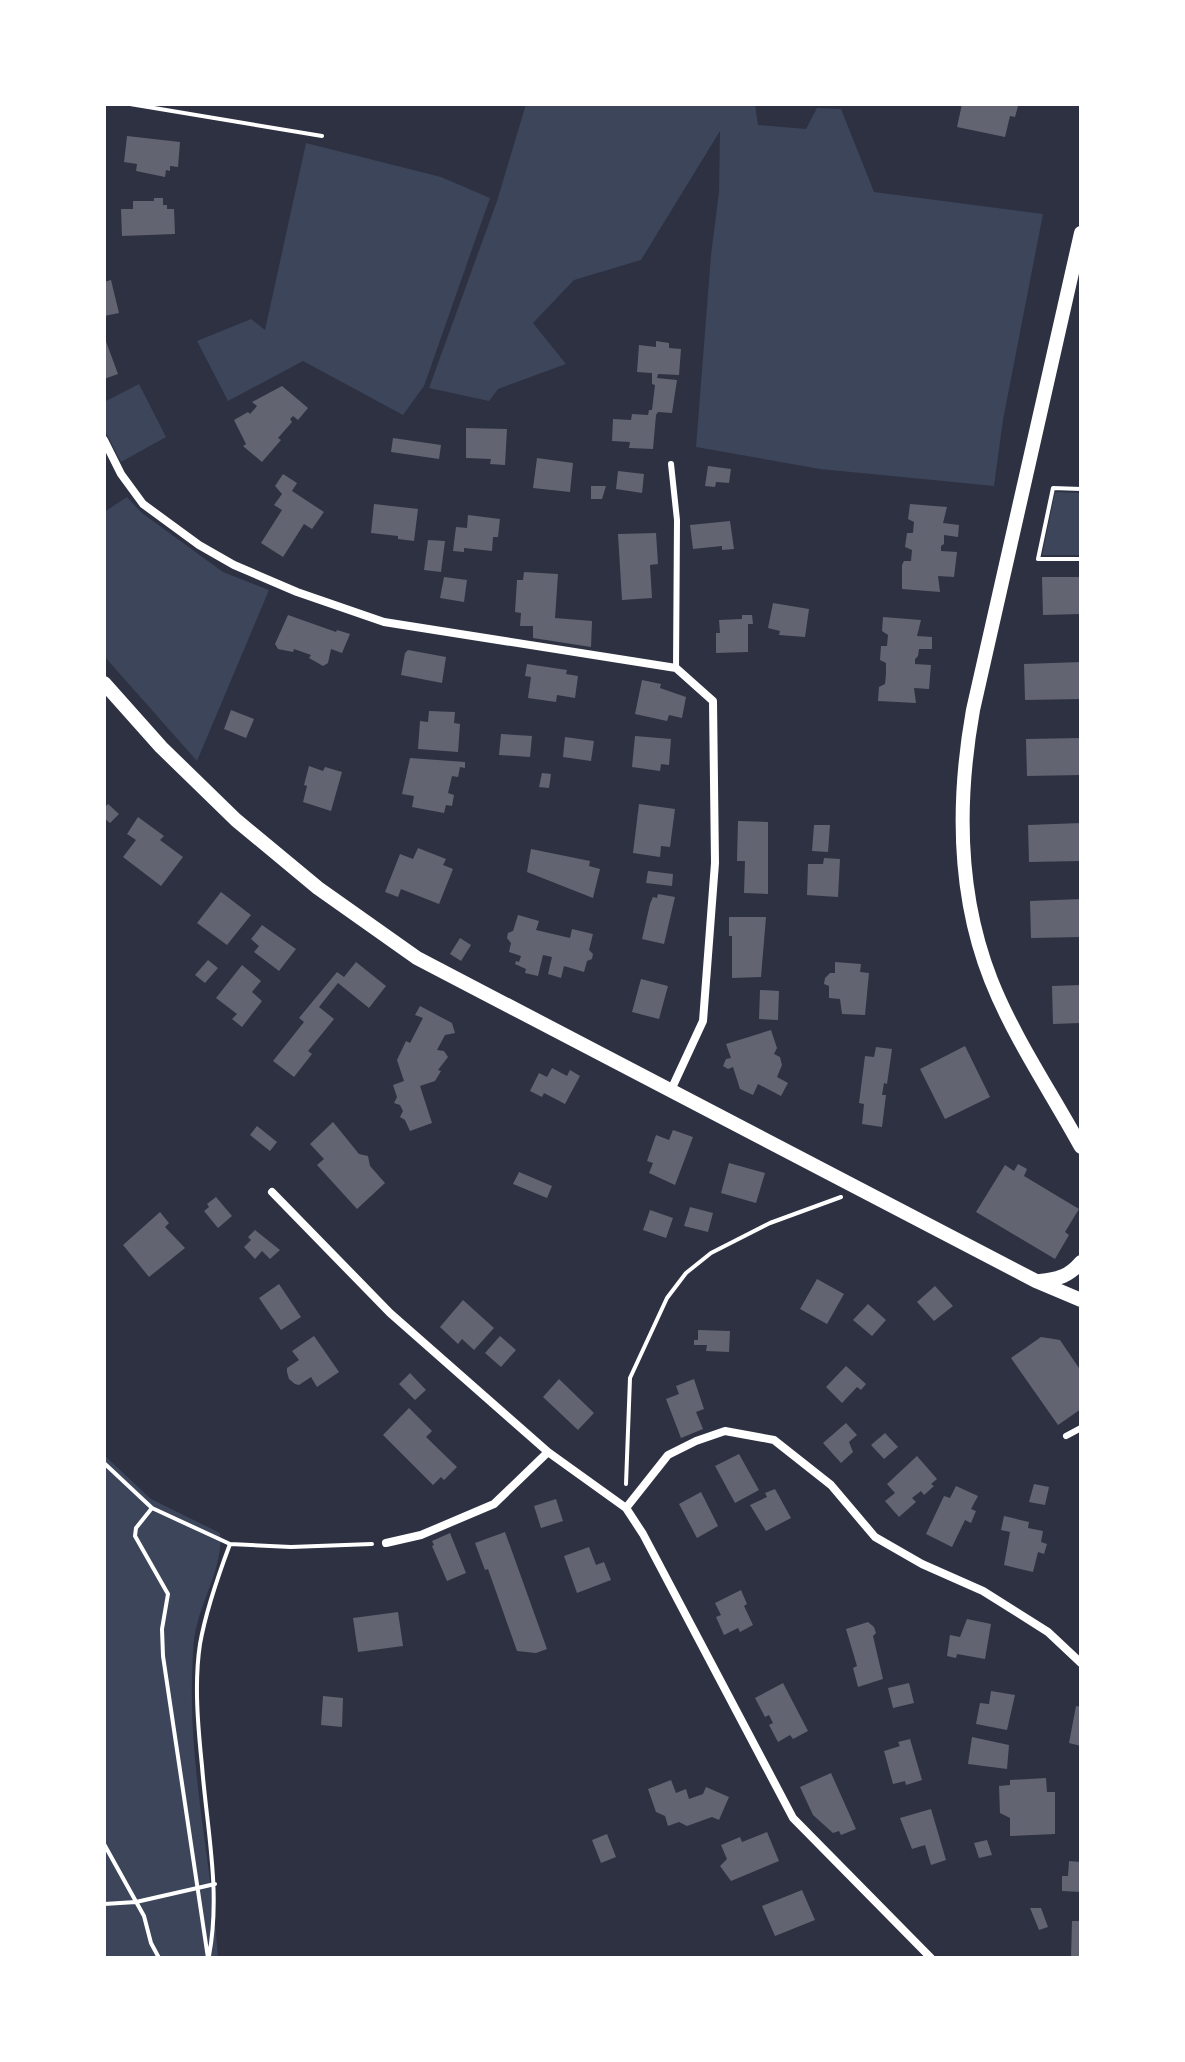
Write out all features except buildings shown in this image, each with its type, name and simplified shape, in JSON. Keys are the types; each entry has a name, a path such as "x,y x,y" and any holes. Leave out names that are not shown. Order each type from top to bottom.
{"street":[{"path":"1081,233 973,710 965,755 962,800 963,851 969,897 977,939 991,980 1008,1018 1081,1147"},
{"path":"104,440 121,474 143,504 199,545 234,565 297,592 384,622 676,668 713,701 715,863 703,1021 671,1090"},
{"path":"104,683 161,747 236,820 318,888 417,958 1036,1281 1081,1300"},
{"path":"272,1192 390,1313 548,1452 626,1508 643,1534 793,1818 931,1958"},
{"path":"1036,1281 1071,1274 1081,1262"},
{"path":"626,1508 668,1455 696,1441 725,1431 774,1440 831,1485 875,1537 922,1564 983,1591 1048,1632 1081,1663"},
{"path":"386,1543 421,1535 494,1504 548,1452"}],"lane":[{"path":"671,464 677,520 676,668"},
{"path":"1066,1436 1081,1428"}],"path":[{"path":"130,104 322,136"},
{"path":"1081,489 1053,488 1038,559 1081,559"},
{"path":"626,1508 630,1378 667,1298 686,1273 711,1253 770,1223 839,1200 848,1182"},
{"path":"104,1463 152,1508 230,1544 291,1547 386,1543"},
{"path":"152,1508 136,1528 135,1536 168,1594 162,1629 163,1656 208,1958"},
{"path":"208,1958 213,1934 215,1884 201,1766 200,1644 215,1585 230,1544"},
{"path":"104,1844 144,1916 151,1943 159,1958"},
{"path":"104,1904 136,1902 215,1884"}],"shaded area":[{"path":"526,104 755,104 758,125 806,129 817,108 841,109 874,192 1043,214 1003,420 994,486 820,469 696,447 719,192 720,131 641,260 574,280 533,323 566,364 498,389 489,401 429,388 497,201"},
{"path":"306,143 441,177 490,198 424,386 403,415 303,361 228,401 197,341 251,319 265,330"},
{"path":"139,384 166,437 121,462 104,429 104,402"},
{"path":"1055,492 1081,493 1081,555 1042,555"},
{"path":"127,497 142,513 223,572 269,590 197,761 104,656 104,512"},
{"path":"104,1455 151,1499 220,1533 216,1566 196,1628 192,1682 194,1751 218,1958 104,1958"}]}
